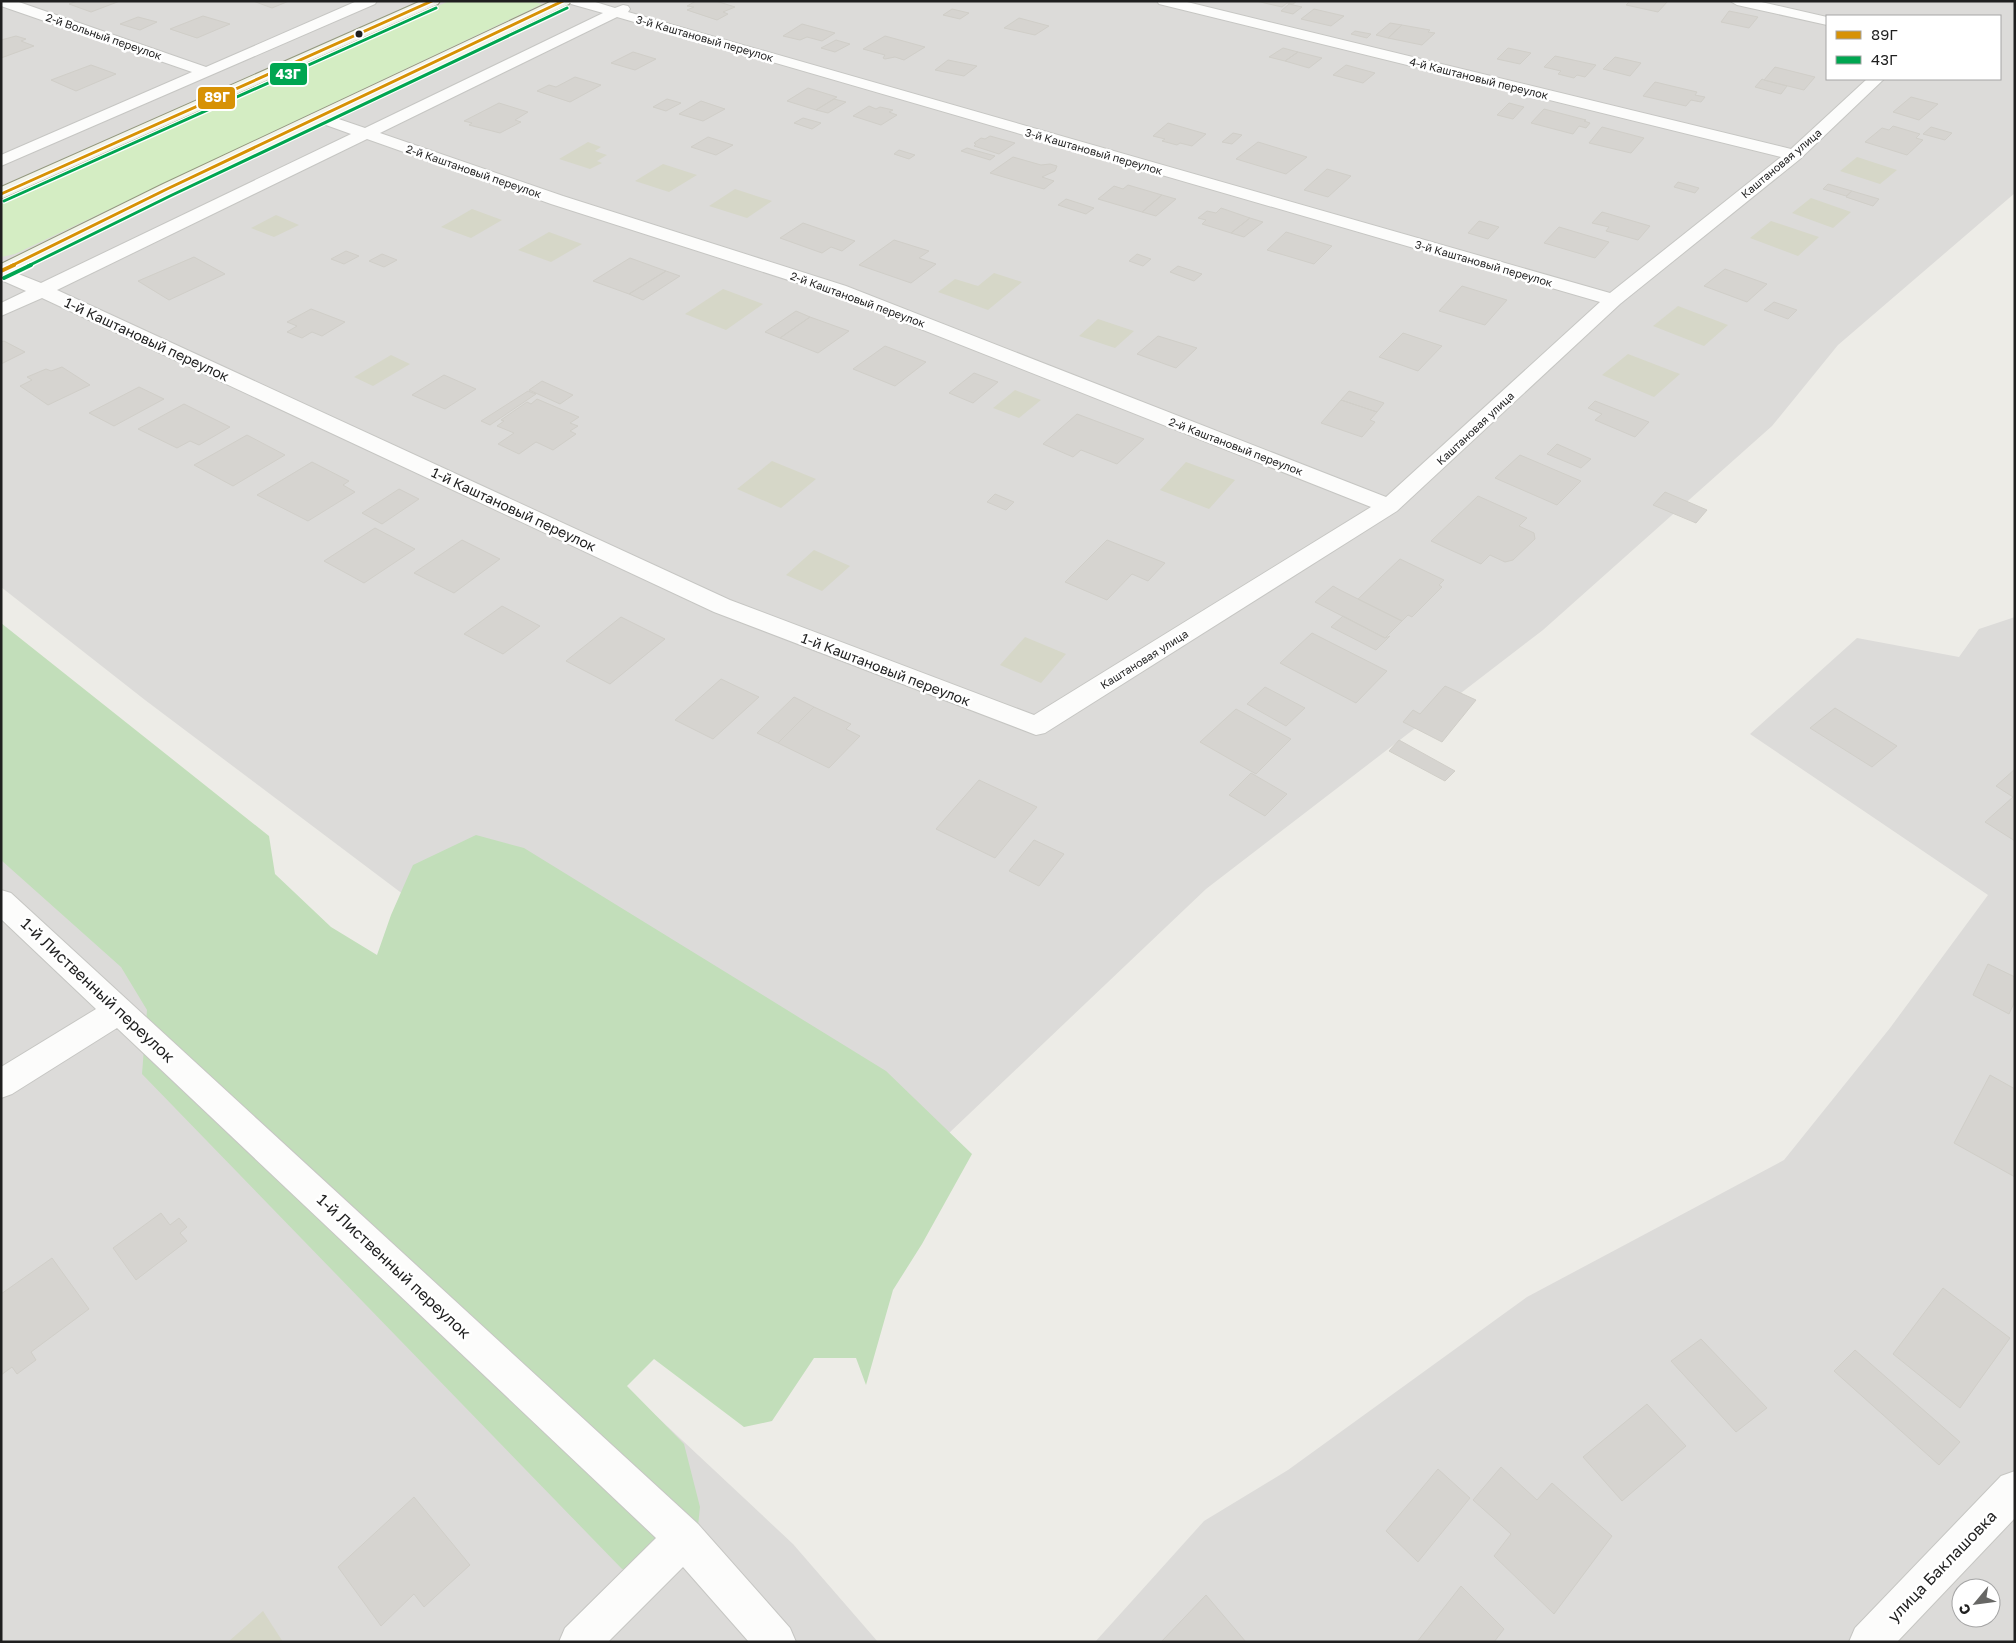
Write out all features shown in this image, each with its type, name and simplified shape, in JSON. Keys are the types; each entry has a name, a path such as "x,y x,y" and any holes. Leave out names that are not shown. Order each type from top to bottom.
{"main road":[{"path":"1,194 433,1"},
{"path":"1,272 564,1"}],"street":[{"name":"2-й Вольный переулок","path":"2,1 206,72"},
{"path":"1,161 370,1"},
{"name":"3-й Каштановый переулок","path":"576,1 1613,300"},
{"path":"1,310 640,1"},
{"name":"4-й Каштановый переулок","path":"1164,1 1794,155"},
{"path":"1737,1 1826,21"},
{"name":"Каштановая улица","path":"1036,726 1389,506 1613,300 1794,155 1875,80"},
{"name":"2-й Каштановый переулок","path":"318,118 557,200 839,290 1389,506"},
{"name":"1-й Каштановый переулок","path":"1,272 722,606 1036,726"},
{"name":"1-й Лиственный переулок","path":"1,901 684,1538 776,1642"},
{"path":"1,1084 120,1010"},
{"name":"улица Баклашовка","path":"1869,1642 2015,1490"},
{"path":"579,1642 684,1538"}],"shaded area":[{"path":"1,1 2015,1 2015,193 1838,345 1772,426 1543,630 1206,889 848,1229 145,700 1,587"},
{"path":"588,142 601,147 595,151 607,155 597,161 602,163 590,169 559,159"},
{"path":"1857,157 1897,170 1880,184 1840,171"},
{"path":"663,164 697,175 669,192 635,181"},
{"path":"735,189 772,201 747,218 709,206"},
{"path":"1811,198 1851,212 1833,228 1792,213"},
{"path":"472,209 502,220 471,238 441,227"},
{"path":"276,215 299,225 274,237 251,228"},
{"path":"1771,221 1819,237 1798,256 1750,238"},
{"path":"549,232 582,244 551,262 518,250"},
{"path":"994,273 1022,282 988,310 938,292 955,279 978,286"},
{"path":"723,289 763,304 726,330 685,314"},
{"path":"1678,306 1728,325 1704,346 1653,326"},
{"path":"1098,319 1134,331 1115,348 1079,336"},
{"path":"1628,354 1680,374 1654,397 1602,375"},
{"path":"391,355 410,364 373,386 354,377"},
{"path":"1015,390 1041,400 1019,418 993,408"},
{"path":"772,461 816,479 781,508 737,489"},
{"path":"1186,462 1235,480 1209,509 1160,490"},
{"path":"814,550 850,566 822,591 786,575"},
{"path":"2015,617 2015,1642 1095,1642 1204,1521 1288,1470 1527,1297 1784,1160 1890,1028 1988,895 1750,734 1857,638 1959,657 1979,629"},
{"path":"1025,637 1066,654 1041,683 1000,665"},
{"path":"1,815 203,992 793,1544 878,1642 1,1642"},
{"path":"263,1611 283,1642 228,1642"}],"green space":[{"path":"449,1 532,1 542,4 15,254 1,257 1,203"},
{"path":"1,623 269,836 275,874 331,927 377,955 391,915 413,865 476,835 524,848 886,1071 972,1154 922,1244 893,1290 866,1385 856,1358 814,1358 772,1421 744,1427 654,1359 627,1386 684,1444 700,1507 694,1564 622,1569 142,1074 147,1010 121,967 1,860"}],"building":[{"path":"77,1 120,1 91,12 69,4"},
{"path":"253,1 289,1 272,8"},
{"path":"696,1 716,1 735,7 723,12 728,14 717,20 687,10 694,7 687,6"},
{"path":"1256,1 1297,1 1293,4 1287,3 1282,7"},
{"path":"1630,1 1668,1 1658,12 1626,5"},
{"path":"1289,4 1302,7 1293,14 1281,11"},
{"path":"952,9 969,13 960,19 943,15"},
{"path":"1314,9 1344,16 1331,26 1301,19"},
{"path":"1729,11 1758,17 1749,28 1721,22"},
{"path":"203,16 230,24 197,38 170,29"},
{"path":"138,17 157,22 140,30 120,24"},
{"path":"1019,18 1049,26 1035,35 1004,28"},
{"path":"1390,23 1402,25 1388,38 1376,35"},
{"path":"802,24 835,33 822,41 807,37 800,40 783,36"},
{"path":"1402,25 1430,30 1428,32 1435,33 1422,45 1388,38"},
{"path":"1355,31 1371,34 1367,38 1351,34"},
{"path":"16,36 26,39 21,41 34,46 1,58 1,40"},
{"path":"885,36 925,47 904,60 895,57 885,59 883,58 885,55 863,49"},
{"path":"836,40 850,44 835,52 821,48"},
{"path":"1283,48 1298,52 1285,61 1269,57"},
{"path":"1508,48 1531,53 1520,64 1497,59"},
{"path":"633,52 656,59 635,70 611,63"},
{"path":"1298,52 1322,58 1309,68 1285,61"},
{"path":"1555,56 1596,65 1585,77 1577,75 1574,78 1558,74 1561,71 1544,67"},
{"path":"1615,57 1641,63 1630,76 1603,69"},
{"path":"948,60 977,66 964,76 935,70"},
{"path":"91,65 116,74 76,91 51,80"},
{"path":"1346,65 1375,73 1363,83 1333,75"},
{"path":"1775,67 1815,77 1804,90 1764,80"},
{"path":"575,77 601,85 570,102 537,91 549,85 556,87"},
{"path":"1762,79 1787,86 1781,94 1755,87"},
{"path":"1655,82 1697,92 1695,95 1705,97 1701,102 1691,100 1686,106 1643,96"},
{"path":"808,88 837,97 816,110 787,101"},
{"path":"1911,97 1938,104 1919,120 1893,112"},
{"path":"667,99 681,103 666,111 653,107"},
{"path":"834,99 846,102 828,113 816,110"},
{"path":"701,101 725,109 703,121 679,114"},
{"path":"499,103 528,112 515,120 521,122 500,133 469,125 472,123 464,121"},
{"path":"1509,103 1524,107 1513,119 1497,115"},
{"path":"869,106 876,109 880,107 893,110 889,112 897,115 881,125 853,116"},
{"path":"1544,109 1586,120 1584,121 1590,123 1586,128 1579,126 1573,134 1531,123"},
{"path":"803,118 821,123 812,129 794,123"},
{"path":"1168,123 1206,134 1192,146 1180,143 1177,145 1162,141 1165,139 1153,136"},
{"path":"1893,126 1920,134 1916,138 1923,140 1907,155 1865,142 1882,128 1889,130"},
{"path":"1602,127 1644,138 1631,153 1589,143"},
{"path":"1931,127 1952,133 1945,140 1923,134"},
{"path":"1233,133 1242,135 1232,144 1222,142"},
{"path":"990,136 1015,143 999,154 974,146 976,144 974,143 981,138 985,139"},
{"path":"708,137 733,145 716,155 691,147"},
{"path":"1258,142 1307,157 1286,174 1236,159"},
{"path":"967,148 995,156 990,160 961,151"},
{"path":"899,150 915,155 909,159 894,154"},
{"path":"1013,157 1041,165 1050,164 1057,166 1055,171 1042,177 1054,181 1044,189 990,173"},
{"path":"1327,169 1351,176 1328,197 1304,190"},
{"path":"1678,182 1699,188 1695,193 1674,187"},
{"path":"1828,184 1852,191 1846,196 1823,189"},
{"path":"1128,185 1162,195 1142,212 1098,199 1114,186 1123,189"},
{"path":"1852,191 1879,199 1873,206 1846,197"},
{"path":"1162,195 1176,199 1156,216 1142,212"},
{"path":"1066,199 1094,208 1086,214 1058,205"},
{"path":"1221,208 1250,218 1231,233 1202,224 1206,220 1198,218 1207,211 1216,213"},
{"path":"1602,212 1650,226 1638,240 1606,231 1609,227 1592,223"},
{"path":"1250,218 1263,222 1244,237 1231,233"},
{"path":"1479,221 1499,227 1488,239 1468,233"},
{"path":"803,223 855,241 842,251 831,247 822,253 780,238"},
{"path":"1559,227 1609,242 1595,258 1544,243"},
{"path":"1286,232 1332,246 1314,264 1267,250"},
{"path":"894,240 929,251 919,258 936,264 911,283 859,265"},
{"path":"346,251 359,256 344,264 331,259"},
{"path":"382,254 397,260 384,267 369,261"},
{"path":"1137,254 1151,259 1143,266 1129,261"},
{"path":"194,257 225,274 169,300 138,281"},
{"path":"630,258 666,271 629,294 593,281"},
{"path":"1178,266 1202,274 1194,281 1170,272"},
{"path":"1725,269 1767,284 1747,302 1704,286"},
{"path":"666,271 680,276 643,300 629,294"},
{"path":"1462,286 1507,300 1485,325 1439,311"},
{"path":"1774,302 1797,310 1788,319 1764,310"},
{"path":"311,309 345,322 322,336 312,332 302,338 287,332 297,326 287,322"},
{"path":"796,311 810,317 780,338 765,332"},
{"path":"810,317 849,331 818,353 780,338"},
{"path":"1403,333 1442,346 1418,371 1379,357"},
{"path":"1158,336 1197,348 1176,368 1137,354"},
{"path":"4,341 25,352 1,364 1,342"},
{"path":"885,346 926,362 895,386 853,369"},
{"path":"62,367 90,385 48,405 20,386 32,380 27,377 46,369 51,371"},
{"path":"974,373 998,382 973,403 949,393"},
{"path":"444,375 476,389 445,409 412,395"},
{"path":"542,381 573,395 560,404 529,390"},
{"path":"139,387 164,399 114,426 89,413"},
{"path":"528,391 536,394 490,425 481,421"},
{"path":"1349,391 1384,403 1377,412 1341,400"},
{"path":"537,399 579,417 570,423 578,426 570,431 576,434 553,450 536,442 519,454 498,444 514,433 497,426 504,421 501,420 527,402 531,404"},
{"path":"1341,400 1377,412 1370,420 1375,422 1362,437 1321,423"},
{"path":"1595,401 1649,422 1635,437 1595,420 1602,414 1588,408"},
{"path":"184,404 230,427 199,445 190,441 177,448 138,429"},
{"path":"1077,414 1144,439 1117,464 1081,450 1073,457 1043,444"},
{"path":"247,435 285,455 233,486 194,465"},
{"path":"1557,444 1591,459 1581,468 1547,454"},
{"path":"1520,455 1581,481 1557,505 1495,478"},
{"path":"312,462 349,481 343,485 355,492 308,521 257,495"},
{"path":"399,489 419,499 382,524 362,513"},
{"path":"1665,492 1707,510 1696,523 1653,505"},
{"path":"995,494 1014,502 1006,510 987,502"},
{"path":"1478,496 1527,518 1519,526 1534,533 1535,539 1513,560 1505,562 1490,555 1481,564 1431,541"},
{"path":"375,528 415,549 364,583 324,561"},
{"path":"462,540 500,559 454,593 414,573"},
{"path":"1107,540 1165,563 1148,581 1132,574 1107,600 1065,582"},
{"path":"1400,559 1444,580 1439,585 1442,587 1412,617 1408,615 1402,621 1358,599"},
{"path":"1333,586 1402,621 1385,638 1315,602"},
{"path":"502,606 540,626 503,654 464,634"},
{"path":"1343,616 1385,638 1390,636 1376,650 1331,627"},
{"path":"621,617 665,639 610,684 566,661"},
{"path":"1312,633 1387,671 1356,703 1280,663"},
{"path":"721,679 759,697 713,739 675,720"},
{"path":"1445,686 1476,700 1442,742 1403,722 1413,710 1420,714"},
{"path":"1265,687 1305,708 1286,726 1247,704"},
{"path":"794,697 814,707 778,743 757,733"},
{"path":"814,707 851,724 846,729 860,736 829,768 778,743"},
{"path":"1835,708 1897,746 1872,767 1810,728"},
{"path":"1236,709 1291,739 1256,774 1200,742"},
{"path":"1399,740 1455,771 1445,781 1389,751"},
{"path":"2015,769 2015,841 1985,822 2013,797 1996,786"},
{"path":"1251,773 1287,794 1265,816 1229,795"},
{"path":"979,780 1037,807 995,858 936,829"},
{"path":"1034,840 1064,854 1039,886 1009,871"},
{"path":"1988,964 2015,977 2015,1001 2009,1014 1973,995"},
{"path":"1990,1075 2015,1089 2015,1177 1954,1143"},
{"path":"161,1213 170,1225 179,1218 187,1227 180,1233 187,1241 136,1280 113,1248"},
{"path":"52,1258 89,1309 31,1352 36,1360 17,1374 12,1367 1,1375 1,1294"},
{"path":"1943,1288 2010,1338 1960,1408 1893,1354"},
{"path":"1701,1339 1767,1408 1736,1432 1671,1361"},
{"path":"1855,1350 1960,1442 1939,1465 1834,1371"},
{"path":"1647,1404 1686,1446 1622,1501 1583,1457"},
{"path":"1501,1467 1537,1500 1552,1483 1612,1536 1554,1614 1494,1556 1511,1534 1473,1500"},
{"path":"1438,1469 1470,1498 1418,1562 1386,1531"},
{"path":"414,1497 470,1565 424,1607 414,1594 381,1626 338,1567"},
{"path":"1461,1586 1504,1629 1494,1642 1417,1642"},
{"path":"1206,1595 1246,1642 1161,1642"}],"transit line":[{"name":"89Г","path":"1,194 432,1"},
{"name":"89Г","path":"1,271 167,189 563,1"},
{"name":"43Г","path":"4,201 436,8"},
{"name":"43Г","path":"4,278 170,196 567,8"}]}
